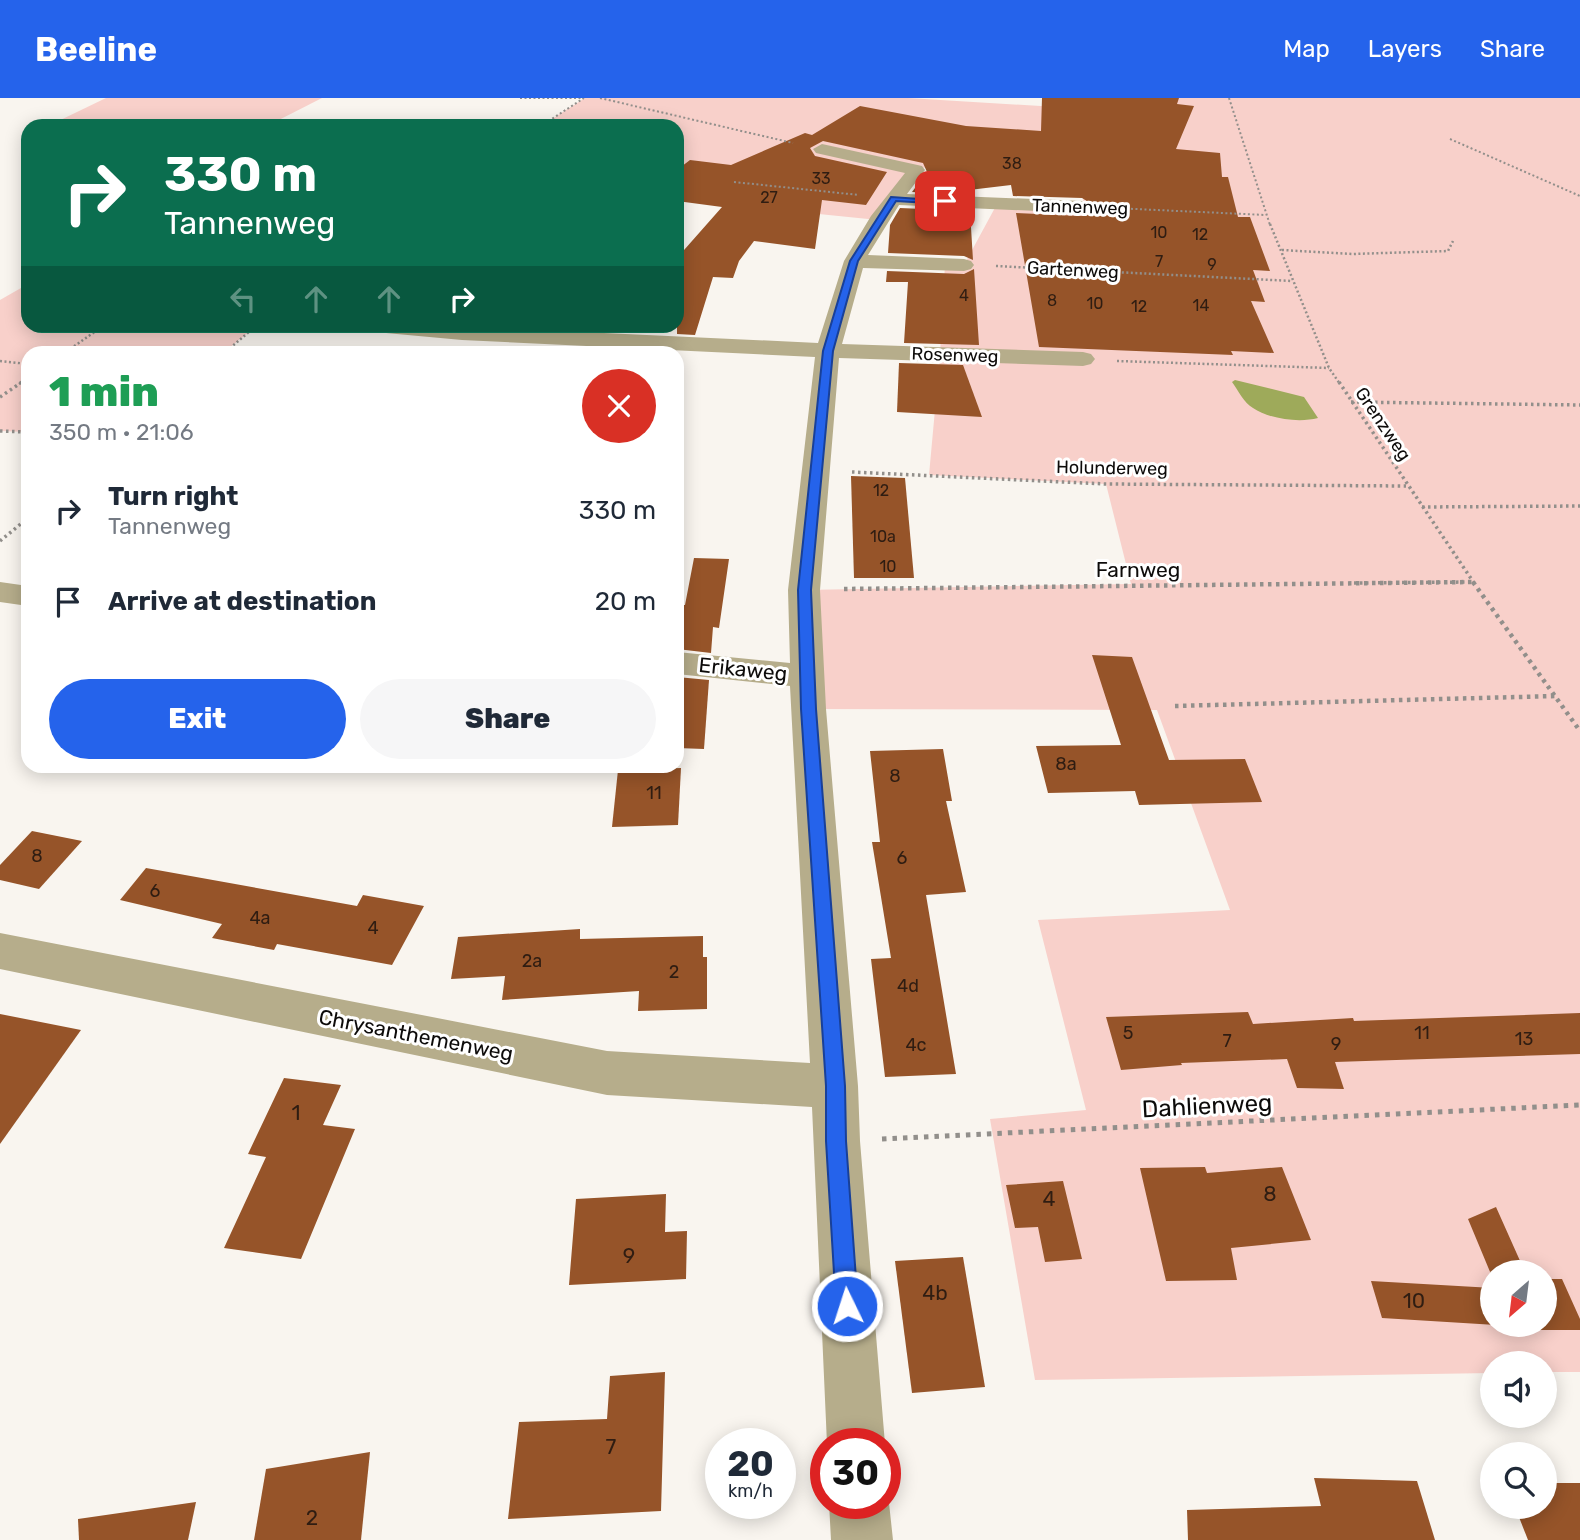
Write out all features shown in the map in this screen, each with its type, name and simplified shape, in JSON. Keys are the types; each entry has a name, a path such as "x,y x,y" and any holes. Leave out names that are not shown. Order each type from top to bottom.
{"street":[{"path":"822,149 916,170 854,261 828,351 804,590 855,1428"},
{"name":"Tannenweg","path":"894,199 1082,207"},
{"path":"854,261 964,265"},
{"path":"451,346 462,333"},
{"name":"Rosenweg","path":"462,333 828,351 1083,359"},
{"path":"0,592 21,595"},
{"name":"Erikaweg","path":"684,664 808,676"},
{"name":"Chrysanthemenweg","path":"0,951 607,1073 835,1086"},
{"path":"860,1519 862,1540"}],"path":[{"path":"520,98 584,98"},
{"path":"552,119 584,98"},
{"path":"600,98 822,149"},
{"name":"Grenzweg","path":"1229,98 1266,215 1329,368 1472,582 1580,731"},
{"path":"1450,139 1580,196"},
{"path":"734,182 894,199"},
{"name":"Tannenweg","path":"1082,207 1266,215"},
{"path":"1282,250 1352,254 1448,251 1453,241"},
{"name":"Gartenweg","path":"964,265 1292,281"},
{"path":"74,346 93,333"},
{"path":"232,346 248,333"},
{"path":"1083,359 1329,368"},
{"path":"0,361 21,363"},
{"path":"0,397 21,383"},
{"path":"1352,402 1580,405"},
{"path":"0,430 21,432"},
{"name":"Holunderweg","path":"816,471 1106,484 1407,485"},
{"path":"1422,507 1580,506"},
{"path":"0,541 21,524"},
{"name":"Farnweg","path":"804,590 1472,582"},
{"path":"1175,706 1556,696"},
{"name":"Dahlienweg","path":"836,1141 1580,1105"}],"shaded area":[{"path":"106,98 322,98 281,119 62,119"},
{"path":"585,98 908,98 1074,108 1106,98 1580,98 1580,1372 1557,1372 1557,1351 1480,1351 1480,1373 1035,1380 990,1119 1086,1110 1038,920 1230,910 1157,710 808,709 804,590 1131,584 1106,484 929,475 945,264 964,265 997,204 1082,207 1089,164 927,167 916,170 878,220 730,205 684,190 684,119 552,119"},
{"path":"21,288 21,333 247,333 232,346 21,346 21,432 0,431 0,300"},
{"path":"1235,380 1304,397 1318,418 1284,419 1260,412 1244,400 1232,382"}],"building":[{"path":"1042,98 1179,98 1177,104 1194,106 1176,149 1220,153 1222,177 1228,177 1238,217 1250,217 1270,271 1253,270 1265,302 1251,301 1274,353 1231,351 1233,355 1039,347 1016,213 1082,216 1093,209 1093,205 1082,198 1013,196 1011,185 969,190 969,194 912,192 927,172 923,163 823,141 810,148 815,156 887,172 866,205 822,200 815,249 754,241 739,261 733,278 713,277 695,335 677,334 684,333 684,250 722,207 684,202 684,165 690,160 731,165 805,133 812,135 860,106 966,126 1041,131"},
{"path":"900,208 970,211 973,260 964,256 888,253 890,225"},
{"path":"974,269 979,345 904,343 908,282 886,282 887,271 964,274"},
{"path":"899,363 963,365 982,417 897,412"},
{"path":"851,476 905,478 914,578 854,578"},
{"path":"694,558 729,559 719,628 713,627 711,653 684,650 685,605"},
{"path":"1092,655 1132,657 1169,760 1245,759 1262,802 1139,805 1135,791 1048,793 1036,746 1121,745"},
{"path":"684,678 709,680 704,749 684,748"},
{"path":"943,749 952,801 946,801 966,892 926,895 956,1074 885,1077 871,959 891,958 872,842 880,842 870,751"},
{"path":"618,773 681,773 678,825 612,827"},
{"path":"32,831 82,841 39,889 0,880 0,865"},
{"path":"146,868 357,906 363,895 424,906 392,965 277,944 274,950 212,938 222,924 120,900"},
{"path":"580,929 580,939 703,936 703,957 707,957 707,1009 638,1011 639,991 502,1000 505,976 451,979 458,937"},
{"path":"1248,1012 1253,1024 1353,1018 1354,1021 1580,1013 1580,1054 1335,1062 1344,1089 1297,1088 1287,1059 1181,1063 1182,1065 1121,1070 1106,1017"},
{"path":"0,1014 81,1030 0,1144"},
{"path":"284,1078 341,1085 323,1125 355,1129 301,1259 224,1248 266,1157 248,1154"},
{"path":"1205,1167 1207,1173 1282,1167 1311,1240 1231,1248 1237,1280 1166,1281 1140,1168"},
{"path":"1063,1181 1082,1259 1045,1262 1038,1227 1015,1228 1006,1185"},
{"path":"666,1194 665,1232 687,1231 686,1279 569,1285 576,1199"},
{"path":"1496,1207 1520,1260 1485,1260 1468,1219"},
{"path":"963,1257 985,1387 912,1393 895,1261"},
{"path":"1558,1279 1562,1279 1580,1319 1580,1330 1558,1330"},
{"path":"1371,1281 1480,1287 1480,1324 1382,1318"},
{"path":"665,1372 661,1511 508,1519 519,1422 607,1419 610,1376"},
{"path":"370,1452 361,1540 254,1540 266,1469"},
{"path":"1314,1478 1417,1481 1435,1540 1188,1540 1187,1510 1321,1506"},
{"path":"1557,1483 1580,1483 1580,1540 1528,1540 1520,1519 1557,1519"},
{"path":"196,1502 188,1540 79,1540 78,1519"}],"route":[{"path":"847,1306 835,1086 808,709 804,590 828,351 854,261 894,199 945,201"}]}
